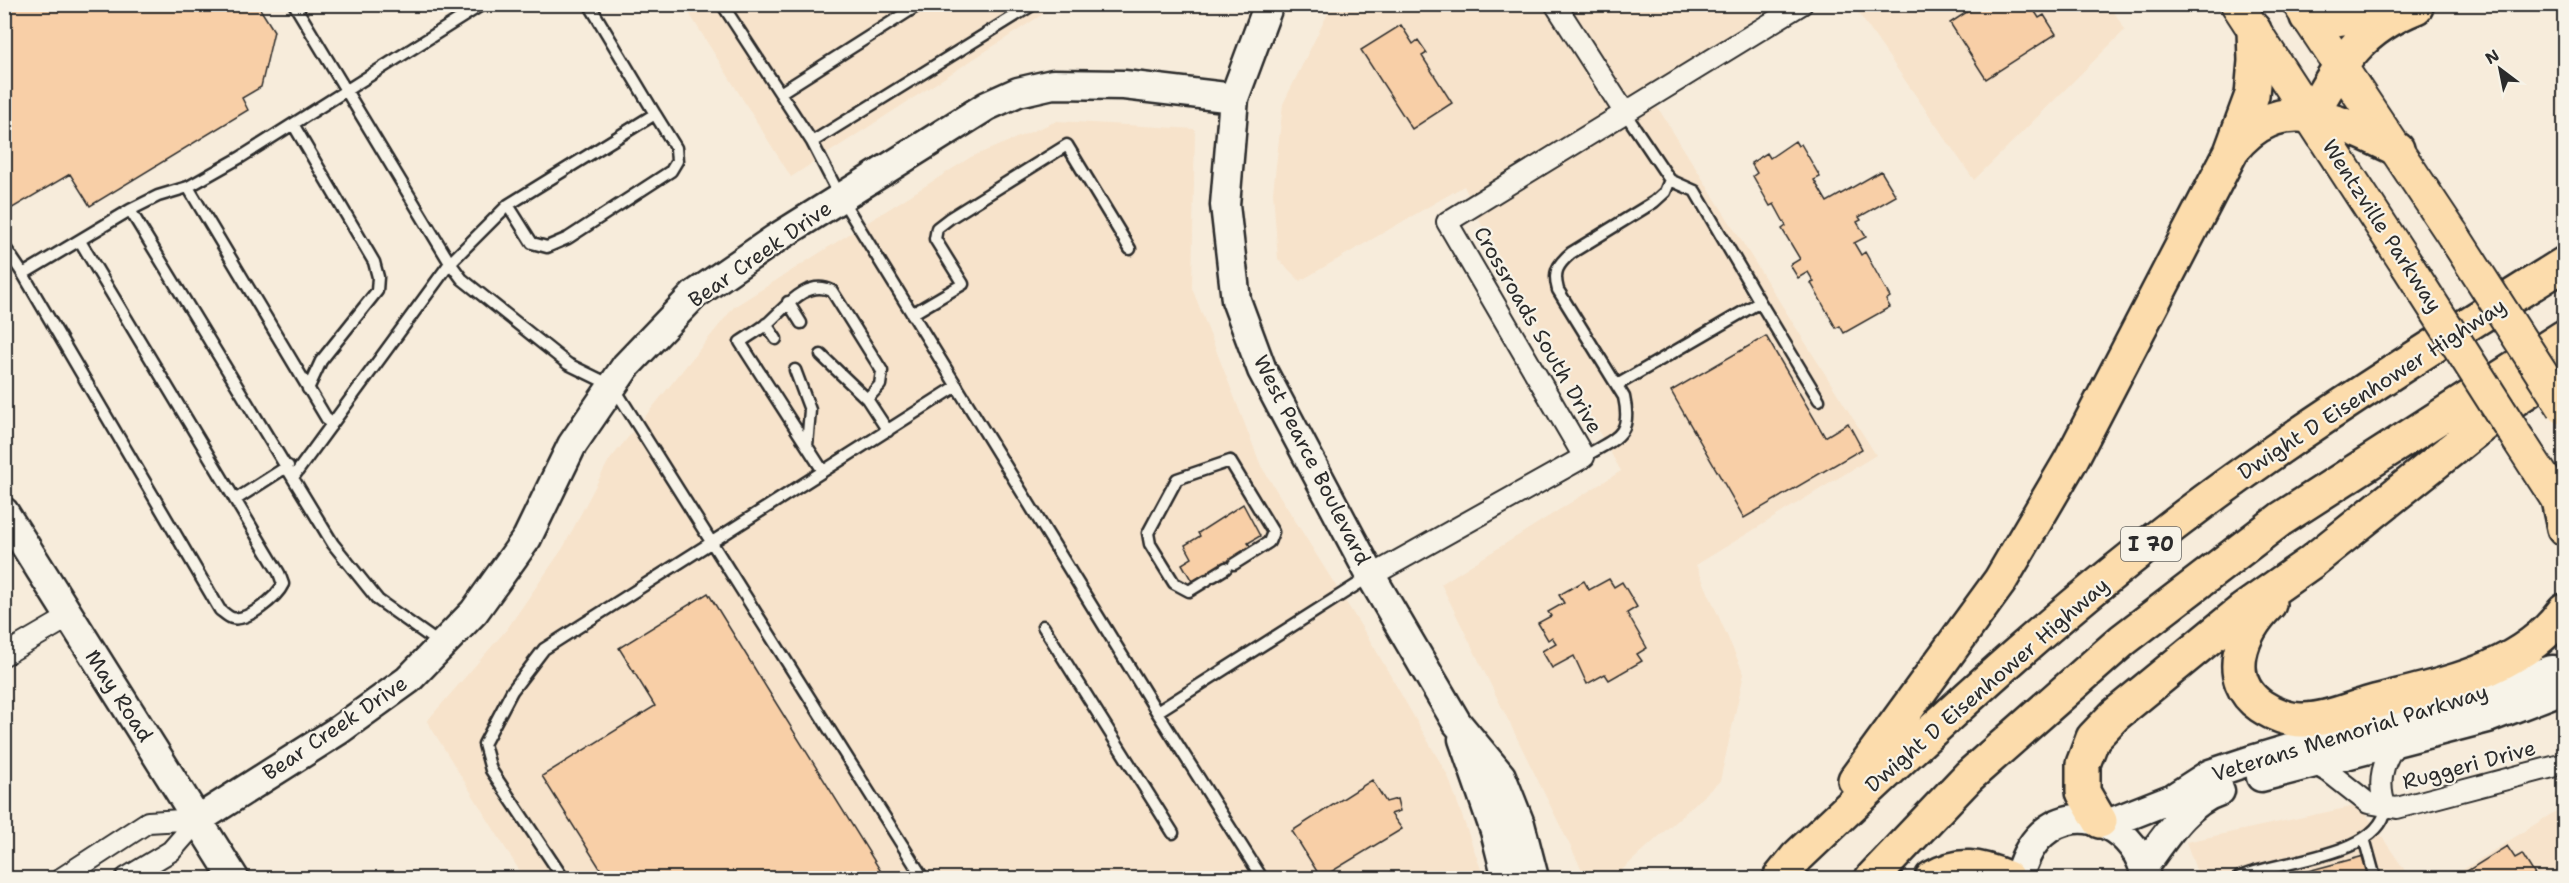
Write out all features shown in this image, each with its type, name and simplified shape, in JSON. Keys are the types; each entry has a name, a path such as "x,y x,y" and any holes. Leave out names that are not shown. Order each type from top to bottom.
{"highway":[{"path":"2303,11 2330,20 2413,5"},
{"path":"2311,115 2340,64 2361,39 2377,26 2413,5"},
{"path":"1788,868 1906,712 2000,581 2071,460 2231,152 2252,95 2255,61 2245,17"},
{"path":"2231,152 2240,140 2277,117 2311,115 2344,124 2397,149"},
{"name":"Dwight D Eisenhower Highway","path":"1788,868 1932,728 2080,600 2225,487 2405,364 2565,264"},
{"name":"I 70","path":"1872,879 1969,777 2123,640 2282,519 2565,337"},
{"path":"2104,822 2083,792 2083,764 2093,738 2128,703 2234,617 2310,563 2515,399 2565,367"},
{"path":"2310,563 2249,626 2239,655 2239,676 2254,701 2268,710 2293,719 2314,719 2487,669 2536,642 2553,627 2565,611"},
{"path":"1932,879 1948,868 1982,867 2007,879"}],"main road":[{"path":"2303,11 2397,149 2565,408"},
{"name":"Wentzville Parkway","path":"2245,17 2407,264 2562,513"}],"street":[{"name":"West Pearce Boulevard","path":"1269,4 1234,98 1225,206 1236,300 1262,370 1371,576 1457,723 1501,776 1520,824 1534,879"},
{"path":"1555,4 1625,113"},
{"name":"Crossroads South Drive","path":"1371,576 1584,457 1447,222 1802,4"},
{"name":"Bear Creek Drive","path":"126,879 171,851 199,819 339,730 408,680 442,645 474,612 527,538 572,445 626,366 694,294 987,106 1018,92 1053,84 1124,85 1234,98"},
{"name":"May Road","path":"4,512 199,819 234,879"},
{"path":"4,655 69,617"},
{"name":"Veterans Memorial Parkway","path":"2018,879 2029,849 2043,833 2061,823 2104,822 2173,798 2210,774 2561,672"},
{"name":"Veterans Memorial Parkway","path":"2145,872 2175,823 2211,794 2262,776 2488,718 2553,693 2561,672"},
{"name":"West Pearce Boulevard","path":"1457,723 1495,831 1507,879"},
{"name":"Ruggeri Drive","path":"2386,808 2381,792 2382,772 2388,755 2398,742"},
{"name":"Ruggeri Drive","path":"2313,763 2330,773 2368,804 2386,808 2413,806 2565,764"},
{"name":"Bear Creek Drive","path":"62,879 148,822 199,819"},
{"path":"2104,822 2136,850 2145,872"}],"lane":[{"path":"294,4 450,263 462,279 568,364 613,386 922,879"},
{"path":"23,274 130,210 158,196 188,187 293,124 483,4"},
{"path":"508,205 532,243 547,247 568,238 671,171 678,161 676,148 589,4"},
{"path":"722,4 812,142 841,198 1262,879"},
{"path":"780,93 920,4"},
{"path":"812,142 1035,4"},
{"path":"1625,113 1670,180 1695,191 1819,400"},
{"path":"294,476 450,263 508,205 655,114"},
{"path":"293,124 374,262 378,277 377,291 321,361 308,389"},
{"path":"912,314 963,284 935,238 937,228 1067,145 1130,249"},
{"path":"1584,457 1623,433 1628,423 1624,397 1558,290 1555,272 1559,263 1571,253 1654,202 1665,192 1670,180"},
{"path":"188,187 332,426"},
{"path":"130,210 288,466 333,544 378,600 442,645"},
{"path":"4,246 23,274 219,610 231,618 245,617 278,594 283,584 279,573 80,241"},
{"path":"823,471 740,342 766,324 788,302 813,287 823,286 832,291 882,371 880,385 867,399"},
{"path":"788,302 801,323"},
{"path":"1617,385 1760,302"},
{"path":"766,324 776,339"},
{"path":"821,355 867,399 888,431"},
{"path":"795,370 810,410 807,446"},
{"path":"563,879 491,770 484,744 513,690 544,649 957,386"},
{"path":"1230,461 1273,532 1269,542 1210,578 1189,591 1174,583 1150,544 1148,533 1177,478 1230,461"},
{"path":"235,500 288,466"},
{"path":"1157,712 1371,576"},
{"path":"1043,626 1173,833"},
{"path":"2238,879 2339,849 2364,838 2383,821 2386,808"},
{"path":"2364,838 2375,879"}],"shaded area":[{"path":"684,5 1057,5 791,177"},
{"path":"1332,5 1775,5 1646,89 1876,455 1696,565 1744,674 1720,781 1613,878 1586,878 1441,584 1621,471 1484,230 1464,186 1300,281 1278,259 1273,192 1283,104"},
{"path":"1853,5 2110,5 2125,30 1974,180"},
{"path":"1057,121 1195,129 1192,288 1261,466 1374,647 1448,776 1484,878 524,878 427,721 507,629 563,548 608,462 734,307 971,157"},
{"path":"2360,805 2410,878 2199,878 2186,842"},
{"path":"2564,806 2564,878 2450,878"}],"building":[{"path":"4,4 226,4 228,7 233,4 257,4 274,31 261,87 242,98 248,110 90,206 70,174 4,213"},
{"path":"1979,4 2030,4 2039,18 2044,15 2056,34 1986,79 1950,23"},
{"path":"1401,25 1413,44 1418,40 1427,53 1422,56 1452,103 1412,129 1361,50"},
{"path":"1795,141 1798,146 1801,144 1820,177 1814,180 1827,202 1881,171 1896,196 1859,217 1861,220 1857,222 1866,237 1854,243 1861,255 1865,252 1890,297 1886,300 1890,307 1844,333 1840,326 1836,328 1811,283 1814,282 1808,272 1798,278 1790,265 1800,259 1782,229 1786,226 1774,204 1770,206 1753,176 1757,173 1751,163 1767,153 1770,158"},
{"path":"1766,336 1825,437 1848,423 1862,449 1744,518 1671,391"},
{"path":"1243,504 1260,536 1248,543 1251,547 1233,558 1235,566 1193,583 1182,564 1192,558 1185,545 1200,536 1198,533"},
{"path":"1609,579 1614,587 1622,582 1637,607 1627,613 1647,648 1637,654 1642,661 1609,680 1605,674 1587,684 1574,656 1552,668 1542,651 1556,643 1552,637 1548,640 1538,623 1551,616 1548,612 1564,603 1559,595 1584,581 1589,590"},
{"path":"708,593 885,878 606,878 542,776 655,706 619,648"},
{"path":"1372,780 1386,802 1397,799 1400,811 1391,814 1402,829 1321,878 1292,831"},
{"path":"2507,846 2515,858 2522,854 2537,878 2456,878"},
{"path":"2364,856 2370,878 2282,878"}]}
